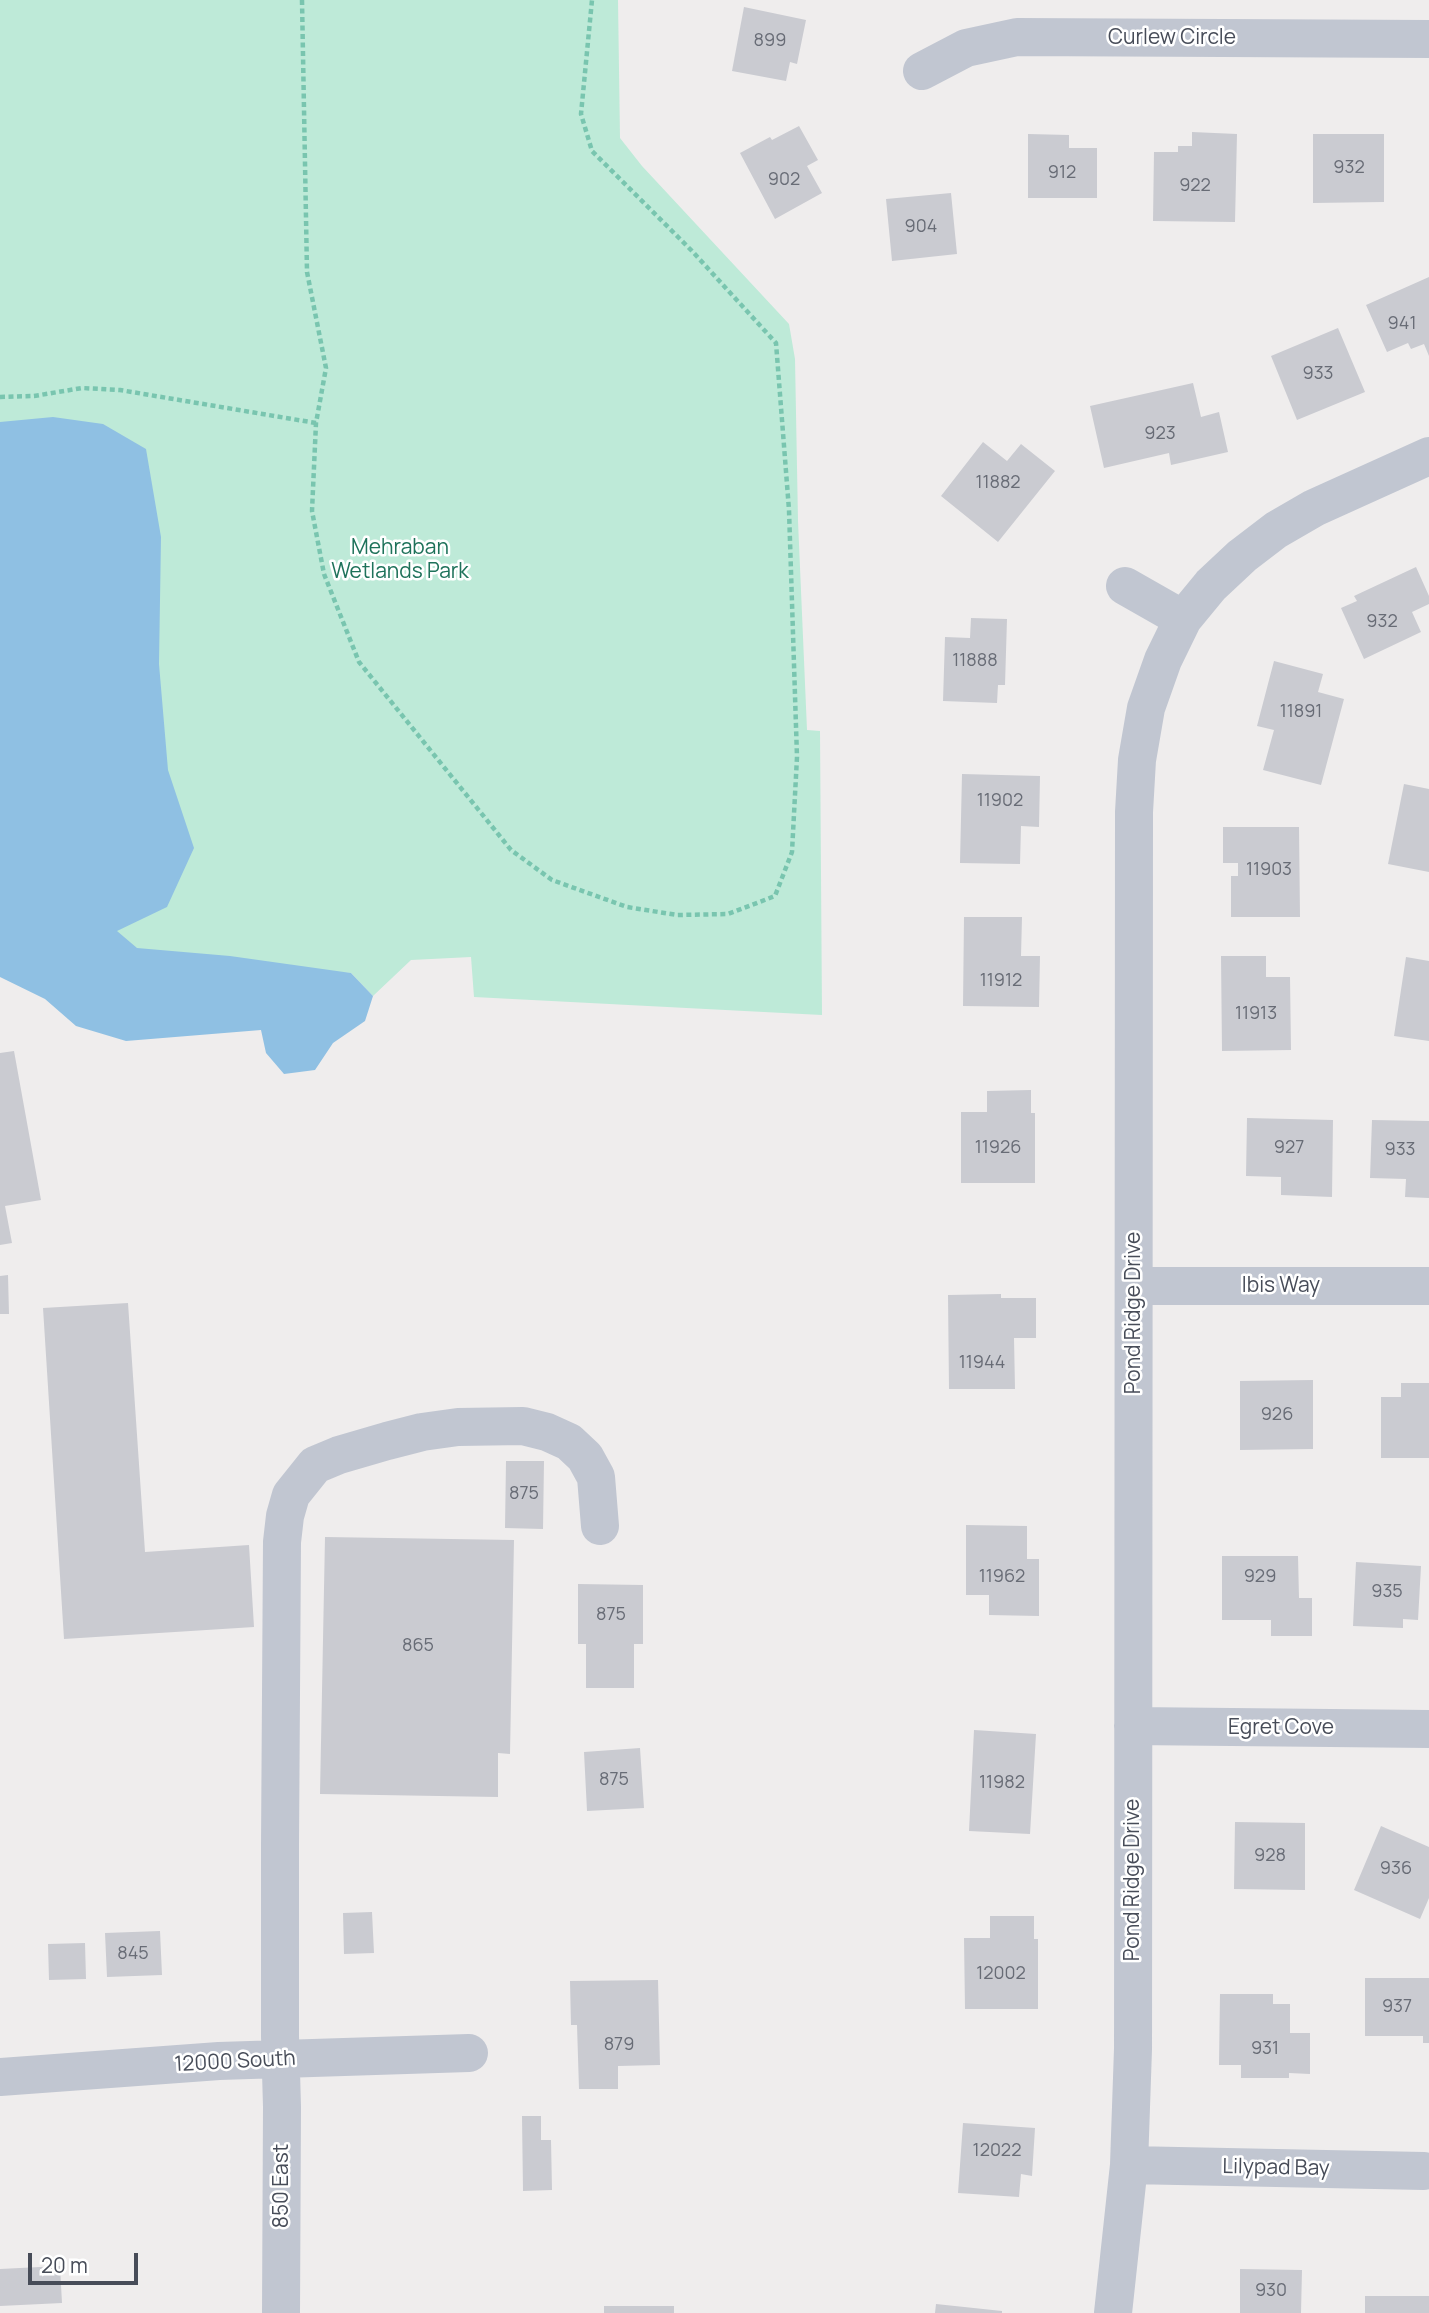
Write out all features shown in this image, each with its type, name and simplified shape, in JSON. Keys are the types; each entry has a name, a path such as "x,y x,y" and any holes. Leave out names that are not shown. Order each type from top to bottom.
{"street":[{"name":"Curlew Circle","path":"922,71 966,48 1017,37 1429,39"},
{"name":"Pond Ridge Drive","path":"1113,2313 1129,2165 1133,2049 1134,812 1137,760 1146,708 1163,660 1183,619 1211,585 1242,556 1276,530 1314,508 1429,456"},
{"path":"1125,586 1183,619"},
{"name":"Ibis Way","path":"1134,1286 1429,1286"},
{"name":"850 East","path":"281,2313 282,1542 291,1495 315,1465 351,1451 422,1432 478,1426 523,1426 547,1432 569,1442 585,1457 596,1477 600,1526"},
{"name":"Egret Cove","path":"1133,1726 1429,1729"},
{"name":"12000 South","path":"0,2077 280,2059 470,2053"},
{"name":"Lilypad Bay","path":"1129,2165 1424,2171"}],"path":[{"path":"302,0 307,272 326,368 316,423 312,511 324,574 359,662 511,850 552,880 627,907 677,915 728,914 775,896 792,852 797,757 789,510 776,343 692,251 592,151 581,114 592,0"},
{"path":"0,397 34,396 82,388 120,390 316,423"}],"green space":[{"name":"Mehraban Wetlands Park","path":"0,0 618,0 620,138 642,166 789,324 795,359 798,521 807,730 820,731 822,1015 474,997 471,957 411,960 373,996 351,973 0,956"}],"water":[{"path":"53,417 103,424 146,449 161,537 159,664 168,770 194,848 167,907 117,931 137,948 230,956 351,973 373,996 365,1021 333,1043 315,1070 284,1074 266,1053 261,1030 126,1041 76,1026 45,999 0,977 0,422"}],"building":[{"path":"744,7 806,20 797,64 790,62 786,81 732,71"},
{"path":"799,126 818,160 807,166 822,193 775,219 740,153"},
{"path":"1192,132 1237,134 1235,222 1153,221 1154,152 1178,152 1178,146 1192,146"},
{"path":"1028,134 1069,135 1069,148 1097,148 1097,198 1028,198"},
{"path":"1313,134 1384,134 1384,202 1313,203"},
{"path":"951,193 957,254 892,261 886,199"},
{"path":"1429,277 1429,356 1424,344 1411,349 1408,343 1387,352 1366,305"},
{"path":"1338,328 1365,392 1297,420 1271,356"},
{"path":"1193,383 1201,417 1219,412 1228,452 1171,465 1169,453 1104,468 1090,406"},
{"path":"983,442 1007,461 1021,444 1055,471 998,542 941,496"},
{"path":"1416,567 1429,596 1429,604 1412,612 1421,632 1364,659 1341,608 1357,601 1354,596"},
{"path":"971,618 1007,619 1005,685 998,685 997,703 943,701 945,637 970,638"},
{"path":"1274,661 1323,674 1318,692 1344,699 1321,785 1263,770 1274,730 1257,726"},
{"path":"962,774 1040,776 1039,827 1021,826 1020,864 960,863"},
{"path":"1404,784 1429,789 1429,872 1388,864"},
{"path":"1223,827 1299,827 1300,917 1231,917 1231,876 1238,876 1238,863 1223,863"},
{"path":"964,917 1022,917 1021,956 1040,956 1039,1007 963,1006"},
{"path":"1221,956 1266,956 1266,977 1290,977 1291,1050 1222,1051"},
{"path":"1406,957 1429,961 1429,1041 1394,1036"},
{"path":"14,1051 41,1200 5,1206 12,1243 0,1245 0,1053"},
{"path":"1031,1090 1031,1113 1035,1113 1035,1183 961,1183 961,1112 987,1112 987,1091"},
{"path":"1247,1118 1333,1120 1332,1197 1281,1195 1281,1177 1246,1176"},
{"path":"1372,1120 1429,1121 1429,1198 1405,1197 1406,1179 1370,1178"},
{"path":"8,1275 9,1314 0,1314 0,1276"},
{"path":"1001,1294 1001,1298 1036,1298 1036,1338 1014,1338 1015,1389 949,1389 948,1295"},
{"path":"128,1303 145,1552 249,1545 254,1627 64,1639 43,1308"},
{"path":"1313,1380 1313,1449 1240,1450 1240,1381"},
{"path":"1401,1383 1429,1383 1429,1458 1381,1458 1381,1397 1401,1397"},
{"path":"506,1461 544,1461 543,1529 505,1528"},
{"path":"966,1525 1027,1526 1027,1559 1039,1559 1039,1616 989,1615 989,1595 966,1595"},
{"path":"325,1537 514,1540 510,1754 498,1753 498,1797 320,1794"},
{"path":"1222,1556 1298,1556 1299,1598 1312,1598 1312,1636 1271,1636 1271,1620 1222,1620"},
{"path":"1356,1562 1421,1566 1418,1620 1403,1619 1403,1628 1353,1626"},
{"path":"578,1584 643,1585 643,1644 634,1644 634,1688 586,1688 586,1644 578,1644"},
{"path":"974,1730 1036,1734 1030,1834 969,1831"},
{"path":"640,1748 644,1808 587,1811 584,1752"},
{"path":"1235,1822 1305,1823 1305,1890 1234,1889"},
{"path":"1381,1826 1429,1847 1429,1898 1420,1919 1354,1890"},
{"path":"372,1912 374,1953 344,1954 343,1913"},
{"path":"990,1916 1034,1916 1034,1939 1038,1939 1038,2009 965,2009 964,1938 990,1938"},
{"path":"160,1931 162,1975 107,1977 105,1933"},
{"path":"85,1943 86,1979 49,1980 48,1944"},
{"path":"1365,1978 1429,1978 1429,2043 1423,2043 1423,2036 1365,2036"},
{"path":"658,1980 660,2065 618,2066 618,2089 579,2089 577,2025 571,2025 570,1981"},
{"path":"1220,1994 1273,1994 1273,2004 1290,2004 1290,2033 1310,2033 1310,2074 1289,2073 1289,2078 1241,2078 1241,2065 1219,2065"},
{"path":"522,2116 541,2116 541,2140 551,2140 552,2190 523,2191"},
{"path":"963,2123 1035,2128 1032,2176 1021,2174 1019,2197 958,2193"},
{"path":"60,2266 62,2303 0,2306 0,2269"},
{"path":"1240,2269 1302,2270 1301,2313 1240,2313"},
{"path":"1365,2296 1429,2296 1429,2313 1365,2313"},
{"path":"936,2304 1002,2311 1002,2313 935,2313"},
{"path":"604,2306 674,2306 674,2313 604,2313"}]}
